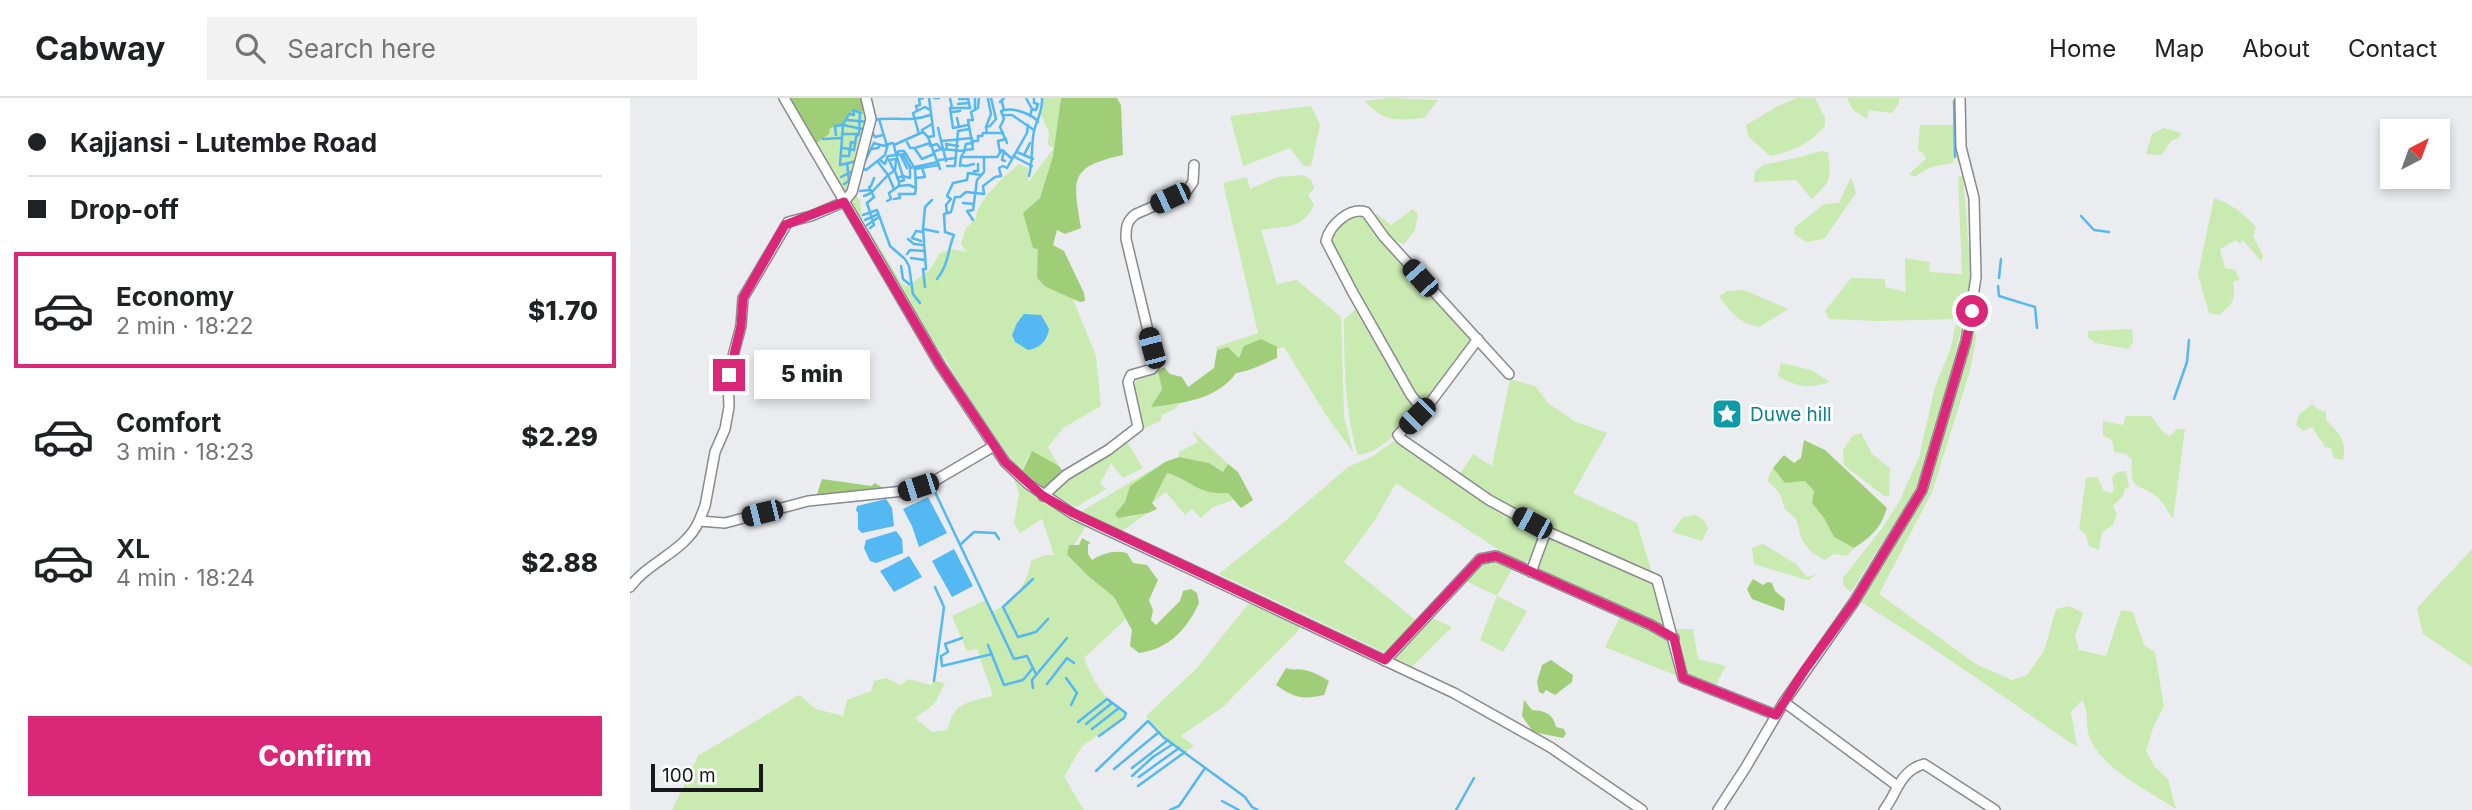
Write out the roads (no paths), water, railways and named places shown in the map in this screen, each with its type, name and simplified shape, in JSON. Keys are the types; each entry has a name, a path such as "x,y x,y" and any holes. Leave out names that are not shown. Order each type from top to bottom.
{"street":[{"path":"784,98 940,365 994,446 1017,475 1043,496 1073,513 1454,693 1525,732 1642,810"},
{"path":"630,587 647,569 693,535 705,506 715,452 725,429 729,407 729,375 741,326 741,307 745,292 788,222 844,202 855,187 871,119 866,98"},
{"path":"1718,810 1784,702 1854,602 1922,490 1966,341 1976,276 1974,198 1961,147 1961,98"},
{"path":"1043,496 1066,475 1117,443 1138,426 1129,377 1152,369 1156,364 1126,239 1126,228 1129,218 1191,188 1194,165"},
{"path":"1423,411 1411,395 1326,240 1330,229 1354,211 1366,212 1384,237 1509,374"},
{"path":"1478,339 1423,411 1398,435 1401,439 1472,489 1546,531 1657,580 1683,678 1776,715"},
{"path":"699,521 725,523 808,501 904,491 936,480 994,446"},
{"path":"1531,572 1546,531"},
{"path":"1385,660 1480,559 1496,556 1651,625 1674,638"},
{"path":"1784,702 1896,785"},
{"path":"1884,810 1892,799 1896,785 1917,766 1924,764 1995,810"}],"water":[{"path":"1024,314 1041,315 1049,329 1042,343 1028,350 1015,342 1012,335"},
{"path":"928,497 947,533 919,547 903,509"},
{"path":"886,499 892,508 894,526 862,533 858,529 857,506"},
{"path":"896,531 902,539 903,553 876,563 870,561 864,548 866,540"},
{"path":"954,549 973,586 952,597 932,561"},
{"path":"909,556 922,577 894,592 880,571"}],"waterway":[{"path":"917,110 919,99 923,98"},
{"path":"928,137 934,136 929,98"},
{"path":"934,98 939,98"},
{"path":"950,98 952,108"},
{"path":"968,98 970,108"},
{"path":"975,98 975,108"},
{"path":"960,166 965,150 973,149 968,120 973,120 971,112 978,108 979,98"},
{"path":"987,133 986,127 996,119 991,98"},
{"path":"1004,98 1000,102 1004,110 1001,111 1004,119 1000,127 1007,143"},
{"path":"1026,98 1032,109"},
{"path":"1030,116 1032,109 1036,110 1038,104 1034,103 1034,98"},
{"path":"1029,176 1034,131 1042,98"},
{"path":"959,99 968,99"},
{"path":"986,127 991,114 988,99"},
{"path":"1954,101 1955,157"},
{"path":"958,104 969,103"},
{"path":"919,134 913,113 925,107 930,110"},
{"path":"968,125 953,128 950,108 970,108"},
{"path":"856,163 857,161 840,165 843,125 849,114 854,115 853,110 861,113"},
{"path":"1004,110 1023,112 1038,122"},
{"path":"951,112 960,111"},
{"path":"859,134 860,113"},
{"path":"874,122 881,119 915,119 930,115"},
{"path":"1004,115 1012,115 1034,130"},
{"path":"957,118 959,127"},
{"path":"872,149 880,145 887,146 879,119"},
{"path":"847,120 868,122"},
{"path":"922,130 932,124"},
{"path":"937,279 946,263 954,235 945,232 944,214 951,212 955,197 966,192 984,194 983,186 1001,176 999,168 1007,168 1027,133 1028,125"},
{"path":"836,135 835,126 867,130"},
{"path":"938,128 946,161"},
{"path":"947,166 955,166 958,131 969,129"},
{"path":"872,132 875,137 883,135"},
{"path":"861,168 866,170 885,155 888,144 894,145 923,132 928,137 940,169"},
{"path":"973,141 978,141 978,136 983,133 1003,133"},
{"path":"842,134 859,134 854,150 843,148"},
{"path":"823,139 841,138"},
{"path":"942,141 972,138"},
{"path":"1000,152 998,141 1006,139"},
{"path":"841,156 849,156 851,142 854,143"},
{"path":"907,142 910,148 930,143"},
{"path":"863,165 874,143 880,145"},
{"path":"933,152 941,149 964,151 966,144 973,143"},
{"path":"1024,155 1030,143"},
{"path":"930,146 937,144 941,149"},
{"path":"947,149 946,144 958,146"},
{"path":"894,146 896,154 904,151 915,169 939,165"},
{"path":"915,149 922,159 934,154"},
{"path":"962,157 997,157 1002,150 1011,158"},
{"path":"1004,151 1002,160 1005,161"},
{"path":"1017,152 1033,159"},
{"path":"896,154 904,180 899,182 899,186"},
{"path":"880,160 885,164 888,156 906,154"},
{"path":"903,155 910,167"},
{"path":"901,156 907,168"},
{"path":"1013,156 1032,166"},
{"path":"939,160 956,158"},
{"path":"973,220 967,211 973,210 977,180 984,172 984,158"},
{"path":"894,189 888,175 894,171 889,160 896,159"},
{"path":"896,160 895,171 899,182"},
{"path":"864,196 871,193 888,175 878,162"},
{"path":"897,178 910,178 910,168 938,162"},
{"path":"844,184 849,181 847,163"},
{"path":"961,165 974,164"},
{"path":"974,174 974,171 978,171 978,164"},
{"path":"916,178 925,177 922,168"},
{"path":"887,201 891,199 889,193 899,186 909,185 916,188 915,169"},
{"path":"841,177 855,170"},
{"path":"947,213 946,205 951,199 947,196 953,183 967,180 968,173 981,175"},
{"path":"870,228 874,225 867,203 874,197 869,187 874,178"},
{"path":"894,199 900,198 899,194 915,194 916,188"},
{"path":"860,191 870,190"},
{"path":"923,229 925,207 932,200"},
{"path":"963,203 974,204"},
{"path":"863,215 877,210 890,246 909,266 913,294 920,303"},
{"path":"865,220 878,214"},
{"path":"2081,216 2094,230 2109,232"},
{"path":"867,225 879,217"},
{"path":"925,287 923,229 938,232"},
{"path":"921,241 912,238 916,231 923,232"},
{"path":"908,239 914,244 923,245"},
{"path":"907,254 910,250 925,251"},
{"path":"911,258 925,260"},
{"path":"1999,278 2001,259"},
{"path":"901,266 903,279 909,284"},
{"path":"1998,286 1999,296 2035,307 2037,328"},
{"path":"2174,399 2187,362 2189,340"},
{"path":"935,492 1014,659 1027,656 1036,674"},
{"path":"961,544 974,532 995,533 999,539"},
{"path":"1033,579 1003,607 1018,637 1036,632 1048,619"},
{"path":"934,681 944,607 935,587"},
{"path":"962,638 945,644 948,652 941,656 942,666 992,654"},
{"path":"1033,688 1032,680 1067,638"},
{"path":"988,645 1004,685 1023,680 1033,668"},
{"path":"1047,684 1067,658 1074,663"},
{"path":"1066,678 1077,693 1071,705"},
{"path":"1078,722 1107,699 1126,713 1124,718 1099,736"},
{"path":"1086,724 1112,703"},
{"path":"1092,729 1119,708"},
{"path":"1096,771 1148,721 1163,737 1245,797 1252,807 1258,810"},
{"path":"1114,769 1159,732"},
{"path":"1132,768 1168,740"},
{"path":"1132,776 1173,744"},
{"path":"1139,777 1179,748"},
{"path":"1138,786 1185,752"},
{"path":"1170,810 1179,806 1205,768"},
{"path":"1456,810 1474,778"},
{"path":"1222,801 1239,810"}],"place":[{"name":"Duwe hill","path":"1727,414"}]}
